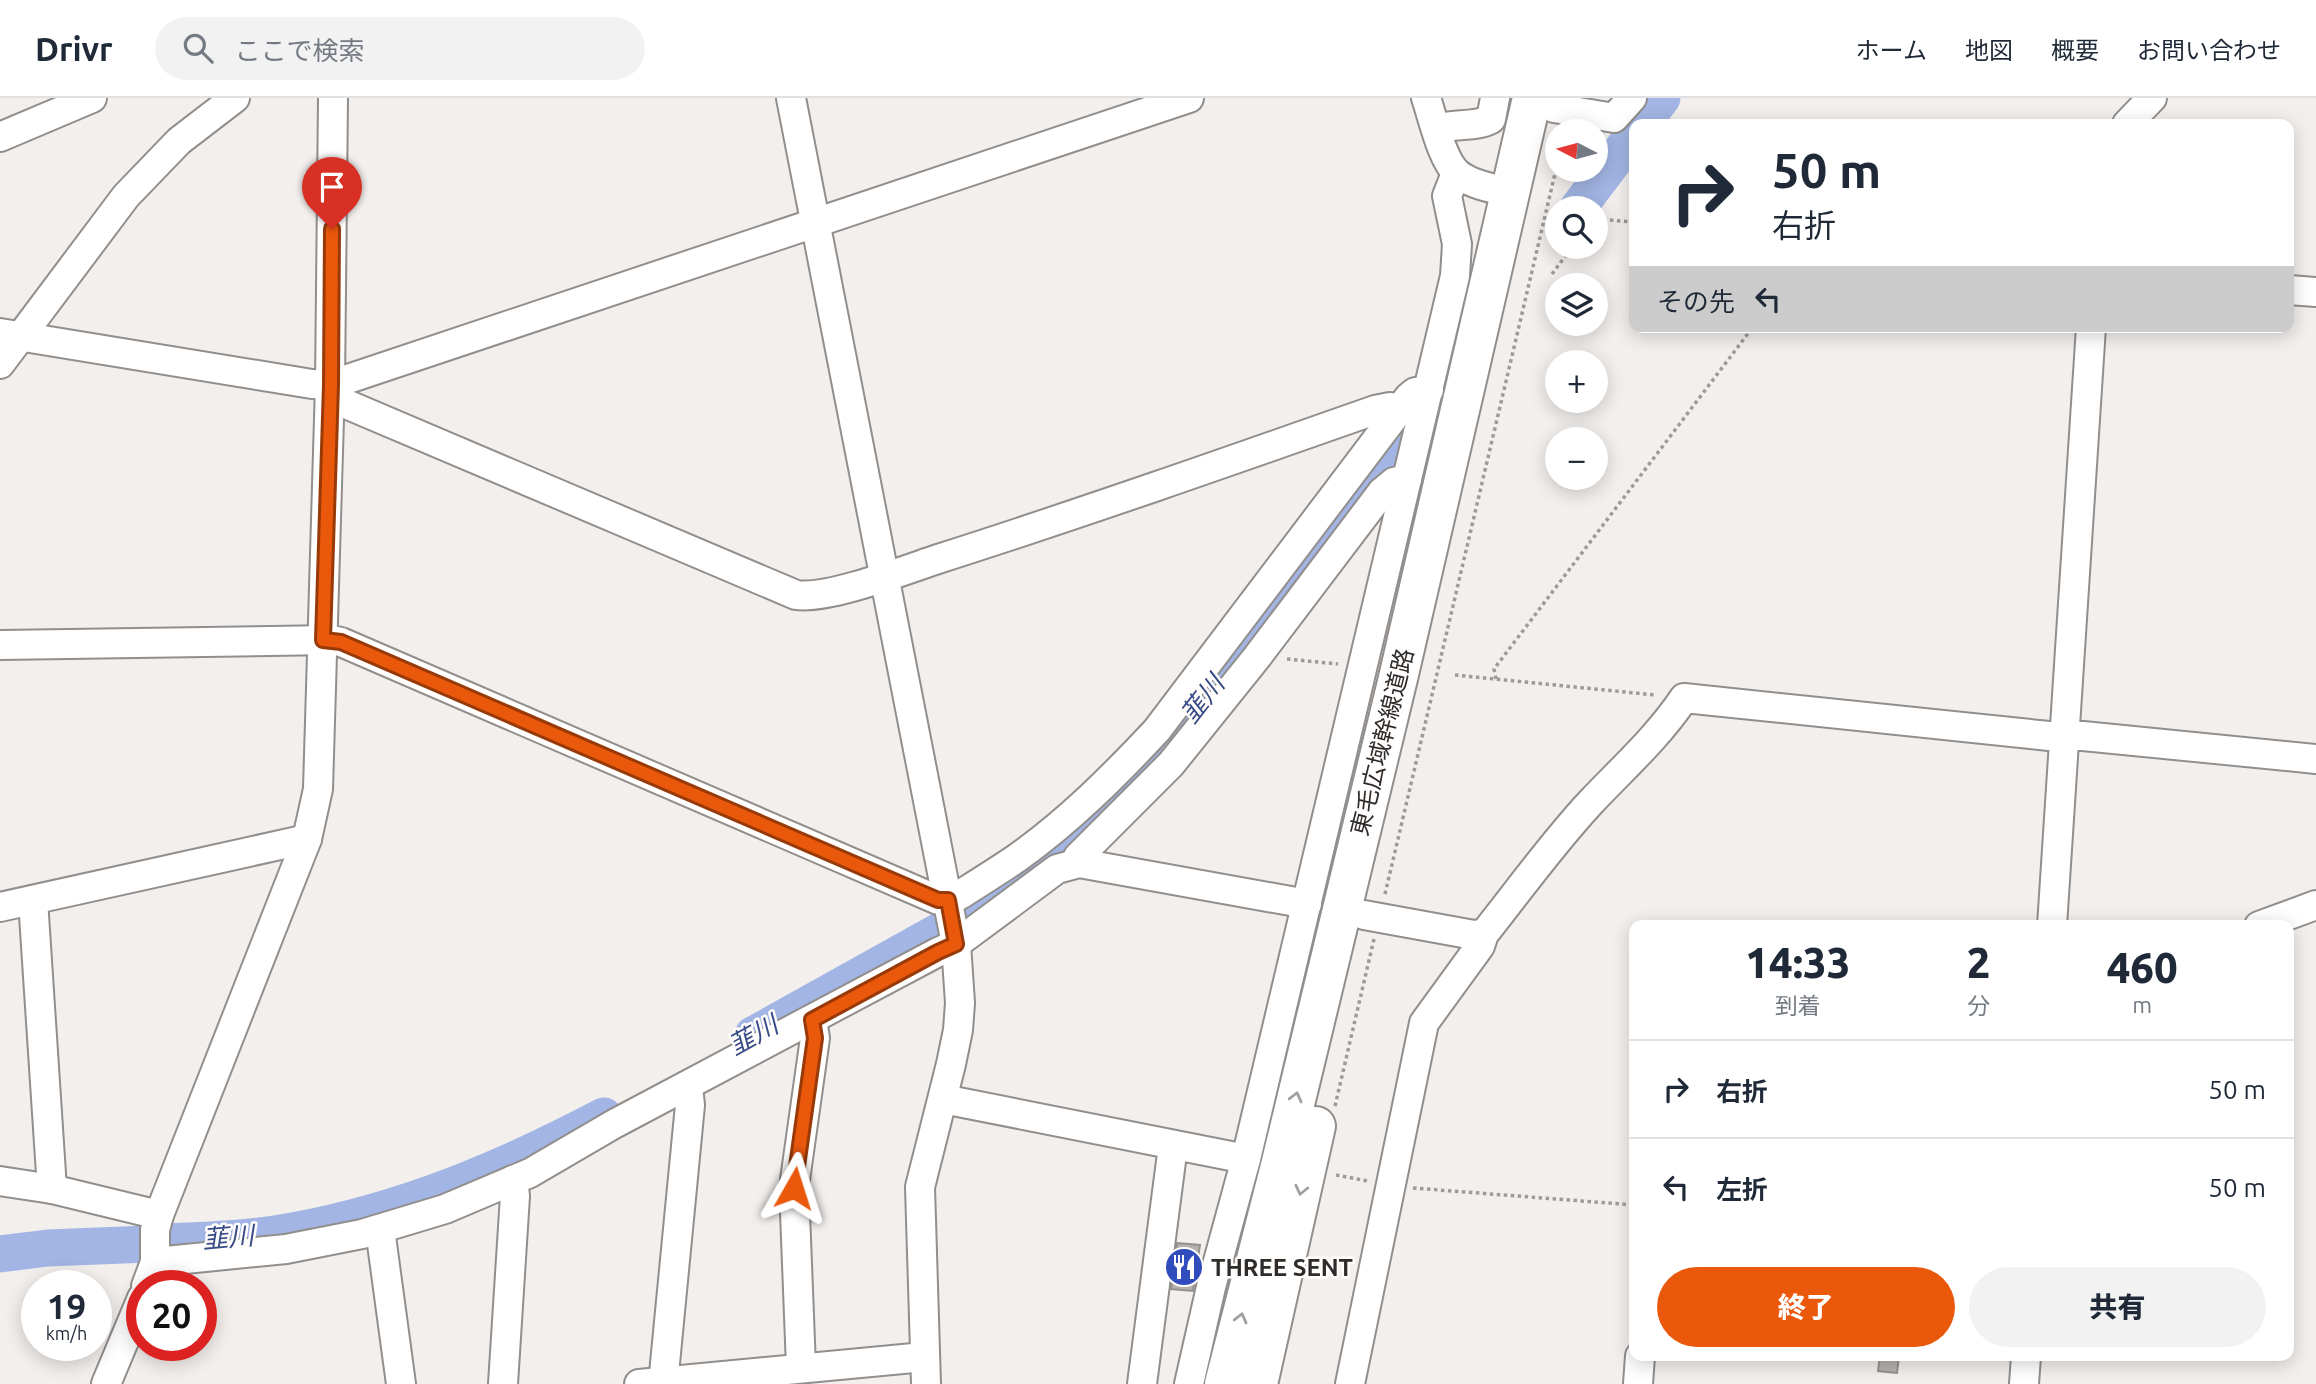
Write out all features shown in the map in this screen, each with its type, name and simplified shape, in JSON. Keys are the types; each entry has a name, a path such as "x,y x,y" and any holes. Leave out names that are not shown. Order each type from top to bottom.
{"highway":[{"name":"東毛広域幹線道路","path":"1224,1384 1280,1166 1396,687 1510,193 1548,101"},
{"name":"東毛広域幹線道路","path":"1258,1384 1374,906 1548,101"}],"street":[{"path":"0,136 33,110 92,98"},
{"path":"0,364 10,335 149,170 179,141 235,98"},
{"path":"151,1270 159,1215 307,839 317,789 330,393 333,98"},
{"path":"688,1087 691,1105 655,1383 801,1367 925,1370 920,1187 958,1030 960,1003 952,923 791,98"},
{"path":"330,393 1189,98"},
{"path":"1426,98 1447,158 1456,173 1471,181 1510,193"},
{"path":"1436,129 1491,119 1496,98"},
{"path":"1548,101 1614,118 1632,98"},
{"path":"2132,119 2152,98"},
{"path":"1189,1384 1211,1287 1246,1159 1457,269 1457,244 1447,196 1456,173"},
{"path":"2294,290 2316,292"},
{"path":"2052,920 2091,333"},
{"path":"10,335 312,384 358,410 796,595 818,596 885,576 1100,507 1375,410 1390,407 1401,410"},
{"path":"173,1270 380,1230 445,1209 513,1180 938,952 952,923 958,896 1017,858 1054,828 1113,776 1157,730 1415,392 1429,390"},
{"path":"1079,863 1078,857 1171,764 1257,657 1382,492 1394,482 1407,479"},
{"path":"0,645 323,640 341,642 938,900 952,923"},
{"path":"1350,1384 1424,1023 1480,946 1484,934 1588,805 1670,720 1684,698 2316,759"},
{"path":"0,908 307,839"},
{"path":"952,923 1057,869 1079,863 1307,904"},
{"path":"33,900 52,1189"},
{"path":"2275,920 2316,905"},
{"path":"1374,906 1474,935 1484,934"},
{"path":"801,1367 794,1188 815,1038 812,1020"},
{"path":"943,1099 1246,1159"},
{"path":"1142,1384 1173,1146"},
{"path":"503,1384 515,1196 513,1180"},
{"path":"0,1181 52,1189 159,1215"},
{"path":"380,1230 401,1384"},
{"path":"106,1384 126,1336"},
{"path":"1638,1384 1640,1361"},
{"path":"2024,1384 2026,1361"}],"path":[{"path":"1374,906 1553,182"},
{"path":"1608,220 1629,222"},
{"path":"1496,679 1494,668 1748,333"},
{"path":"1257,657 1363,666"},
{"path":"1455,676 1684,698"},
{"path":"1336,1175 1390,1186 1629,1205"}],"building":[{"path":"1177,1243 1200,1245 1193,1291 1171,1289"},
{"path":"1879,1361 1898,1361 1897,1373 1878,1371"}],"waterway":[{"name":"韮川","path":"1646,119 1662,98"},
{"name":"韮川","path":"1587,196 1629,141"},
{"name":"韮川","path":"753,1035 974,910 1055,851 1126,789 1156,758 1218,681 1396,450"},
{"name":"韮川","path":"165,1242 277,1234 375,1212 453,1186 604,1116"},
{"name":"韮川","path":"0,1254 48,1248 148,1244"}],"place":[{"name":"THREE SENT","path":"1184,1267"}],"route":[{"path":"332,229 331,385 323,640 341,642 938,900 948,900 956,944 812,1020 815,1038 794,1188"}]}
